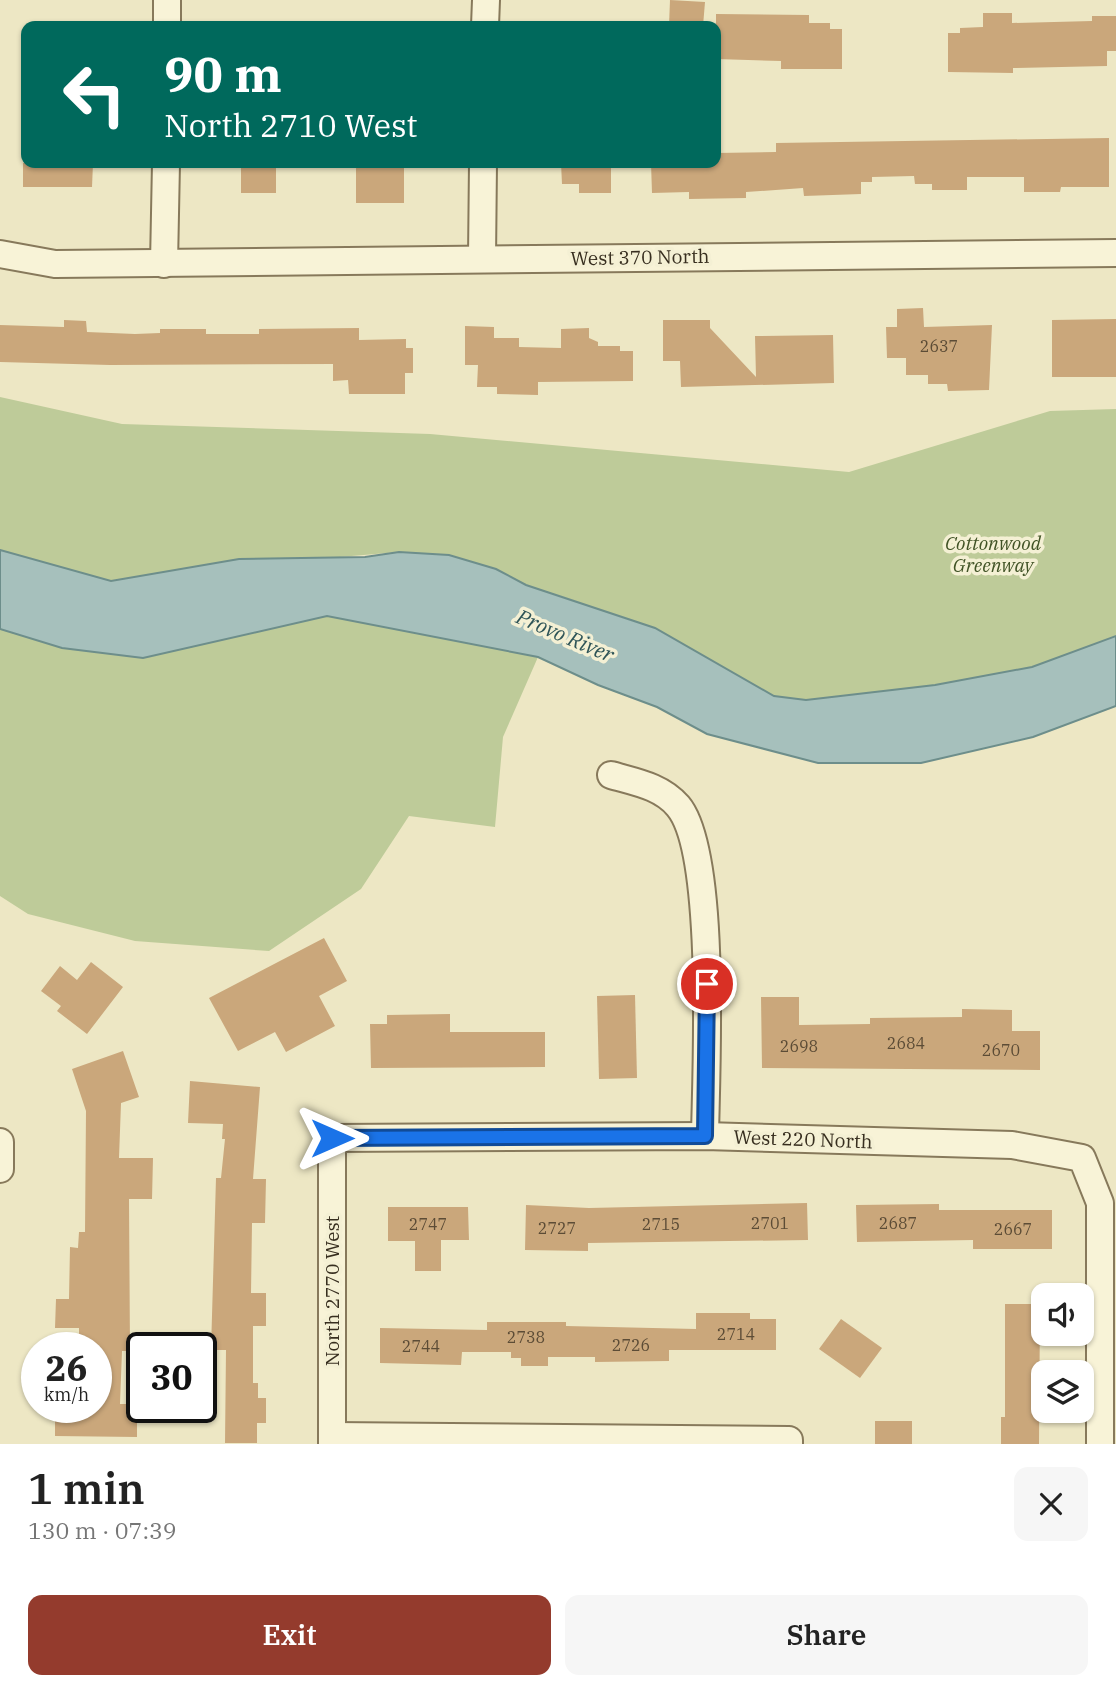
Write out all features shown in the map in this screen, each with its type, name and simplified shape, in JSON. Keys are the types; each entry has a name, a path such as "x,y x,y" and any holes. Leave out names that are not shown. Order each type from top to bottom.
{"street":[{"path":"167,0 167,21"},
{"path":"485,21 486,0"},
{"path":"164,264 166,168"},
{"path":"482,259 483,168"},
{"name":"West 370 North","path":"0,254 55,264 164,264 1116,253"},
{"path":"611,775 657,789 680,807 691,838 703,897 707,984 705,1136"},
{"name":"West 220 North","path":"332,1138 705,1136 1012,1145 1082,1158 1093,1179 1100,1203 1108,1397"},
{"name":"North 2770 West","path":"332,1138 332,1440"},
{"path":"0,1142 0,1168"},
{"path":"1100,1444 1108,1397"},
{"path":"332,1440 789,1442"}],"green space":[{"name":"Cottonwood Greenway","path":"0,397 122,424 430,434 849,472 1050,411 1116,409 1116,636 1032,667 935,685 806,700 774,696 655,628 526,585 496,569 399,552 174,571 111,581 0,550"},
{"path":"327,616 538,657 503,737 495,827 409,816 361,889 269,951 135,941 28,914 0,896 0,629 143,658"}],"water":[{"name":"Provo River","path":"0,550 111,581 239,559 365,557 399,552 449,555 496,569 526,585 655,628 774,696 806,700 935,685 1032,667 1116,636 1116,706 1033,737 921,763 818,763 707,734 657,707 598,685 538,657 327,616 143,658 62,648 0,629"}],"building":[{"path":"670,0 705,2 703,21 669,21"},
{"path":"983,13 1012,13 1012,23 1092,21 1092,16 1116,16 1116,51 1107,51 1107,66 1013,68 1013,73 948,72 948,33 960,33 960,28 983,27"},
{"path":"716,14 809,15 809,23 830,23 830,29 842,29 842,69 781,69 781,61 721,59 721,21 716,21"},
{"path":"1109,138 1109,187 1061,187 1060,192 1024,192 1024,177 967,177 967,190 932,190 932,184 915,184 914,176 872,177 872,182 861,182 861,194 804,196 803,188 746,192 746,198 689,199 689,192 652,193 651,168 721,168 721,153 776,152 776,143"},
{"path":"23,168 93,168 92,187 23,187"},
{"path":"241,168 276,168 276,193 241,193"},
{"path":"356,168 404,168 404,203 356,203"},
{"path":"561,168 611,168 611,193 579,193 579,184 562,184"},
{"path":"923,308 924,327 992,325 989,390 948,391 947,384 928,384 928,375 906,375 906,358 887,358 886,327 897,327 897,309"},
{"path":"1116,319 1116,377 1052,377 1052,320"},
{"path":"64,320 86,321 87,332 135,334 160,333 160,329 206,329 206,334 259,334 259,329 359,328 359,340 406,339 406,348 413,348 413,373 405,373 405,394 349,394 348,380 333,381 333,364 110,365 0,362 0,325 64,327"},
{"path":"663,320 710,320 710,328 756,377 755,336 833,335 834,383 681,387 680,361 663,361"},
{"path":"465,326 494,327 494,338 519,338 519,347 561,348 561,329 589,328 589,338 598,342 598,346 620,346 620,351 633,351 633,381 538,382 538,395 497,394 497,387 477,387 478,365 465,365"},
{"path":"324,938 347,981 319,996 335,1026 286,1052 275,1032 238,1051 209,998"},
{"path":"91,962 123,987 87,1034 57,1011 61,1006 41,991 60,966 77,980"},
{"path":"635,995 637,1078 599,1079 597,996"},
{"path":"761,997 799,997 799,1025 870,1024 870,1018 962,1017 962,1009 1012,1010 1012,1031 1040,1031 1040,1070 762,1068"},
{"path":"450,1014 450,1032 545,1032 545,1067 371,1068 370,1024 387,1024 387,1015"},
{"path":"123,1051 139,1097 121,1103 119,1158 153,1158 152,1199 129,1199 130,1332 126,1332 126,1351 122,1351 120,1404 126,1404 126,1423 137,1423 137,1437 55,1436 55,1423 112,1423 112,1332 79,1332 79,1328 55,1328 56,1299 69,1299 70,1247 78,1248 79,1232 85,1232 86,1111 72,1069"},
{"path":"190,1081 260,1087 253,1179 266,1179 265,1223 252,1223 251,1293 266,1293 266,1326 253,1326 253,1383 258,1383 258,1398 266,1398 266,1423 257,1423 257,1443 225,1443 226,1350 217,1350 217,1332 212,1332 216,1178 221,1178 225,1139 222,1139 223,1124 188,1123"},
{"path":"807,1203 808,1240 588,1243 588,1251 525,1250 526,1205 589,1208"},
{"path":"939,1204 939,1210 1052,1210 1052,1249 973,1249 973,1240 857,1242 856,1205"},
{"path":"388,1207 468,1207 469,1240 441,1240 441,1271 415,1271 415,1241 388,1241"},
{"path":"1005,1304 1031,1304 1031,1346 1040,1346 1040,1360 1031,1360 1031,1423 1039,1423 1039,1444 1001,1444 1001,1417 1005,1417"},
{"path":"696,1313 750,1313 750,1319 776,1319 776,1350 669,1350 669,1361 595,1362 595,1357 548,1357 548,1366 521,1366 521,1358 511,1358 511,1352 462,1352 461,1365 380,1363 380,1328 487,1330 487,1322 566,1322 566,1326 696,1329"},
{"path":"841,1319 882,1348 860,1378 819,1349"},
{"path":"875,1421 912,1421 912,1444 875,1444"}],"route":[{"path":"332,1138 705,1136 707,984"}]}
